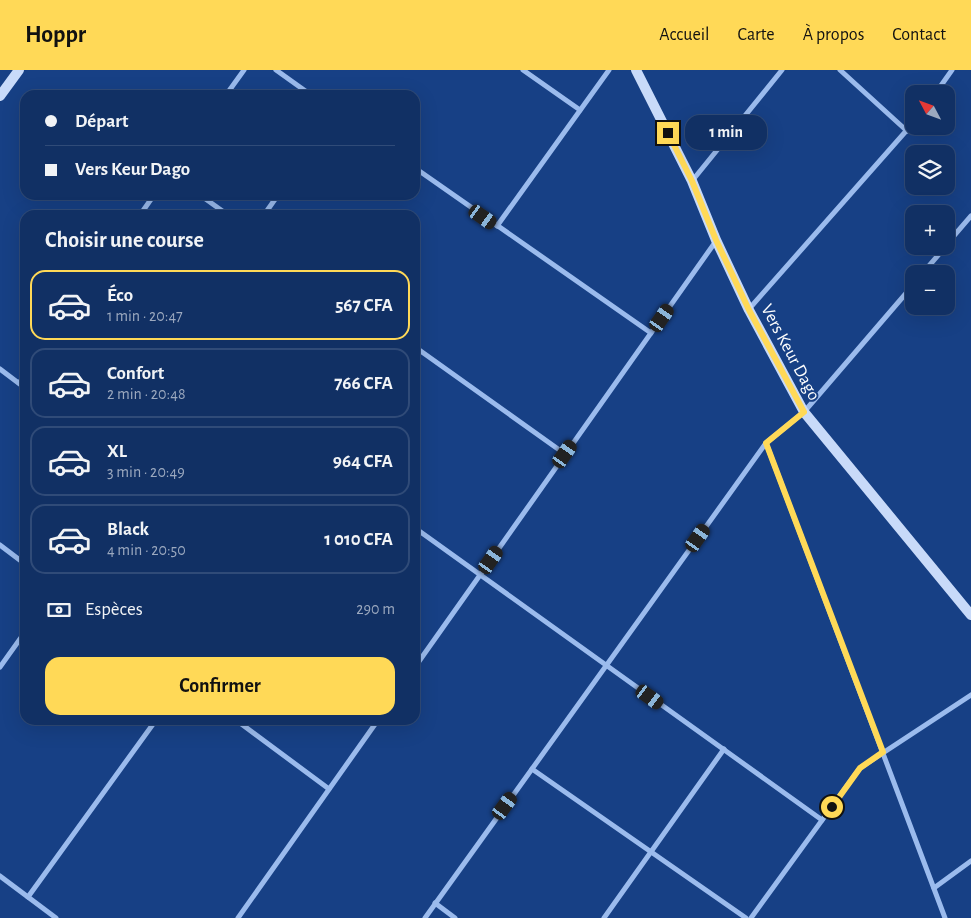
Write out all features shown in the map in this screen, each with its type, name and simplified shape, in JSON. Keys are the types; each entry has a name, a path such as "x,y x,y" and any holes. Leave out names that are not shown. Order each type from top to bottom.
{"street":[{"path":"0,96 19,70"},
{"path":"230,90 244,70"},
{"path":"276,70 304,90"},
{"path":"522,70 580,110"},
{"path":"497,226 609,70"},
{"name":"Vers Keur Dago","path":"636,70 692,181 716,240 749,310 804,412 971,615"},
{"path":"692,181 782,70"},
{"path":"840,70 905,129"},
{"path":"941,85 952,70"},
{"path":"749,310 905,133"},
{"path":"420,172 651,333"},
{"path":"207,200 221,210"},
{"path":"955,235 971,216"},
{"path":"420,660 716,240"},
{"path":"930,265 938,255"},
{"path":"425,918 766,443 804,412 905,294"},
{"path":"420,351 565,454"},
{"path":"0,369 19,383"},
{"path":"766,443 945,918"},
{"path":"420,532 822,820"},
{"path":"0,545 20,560"},
{"path":"0,667 20,639"},
{"path":"752,918 860,768 971,695"},
{"path":"28,897 152,725"},
{"path":"243,725 329,789"},
{"path":"240,917 374,725"},
{"path":"604,918 724,749"},
{"path":"532,769 746,918"},
{"path":"934,888 971,861"},
{"path":"0,876 56,918"},
{"path":"436,903 455,918"}],"route":[{"path":"668,133 692,181 716,240 749,310 804,412 766,443 883,752 860,768 832,807"}]}
